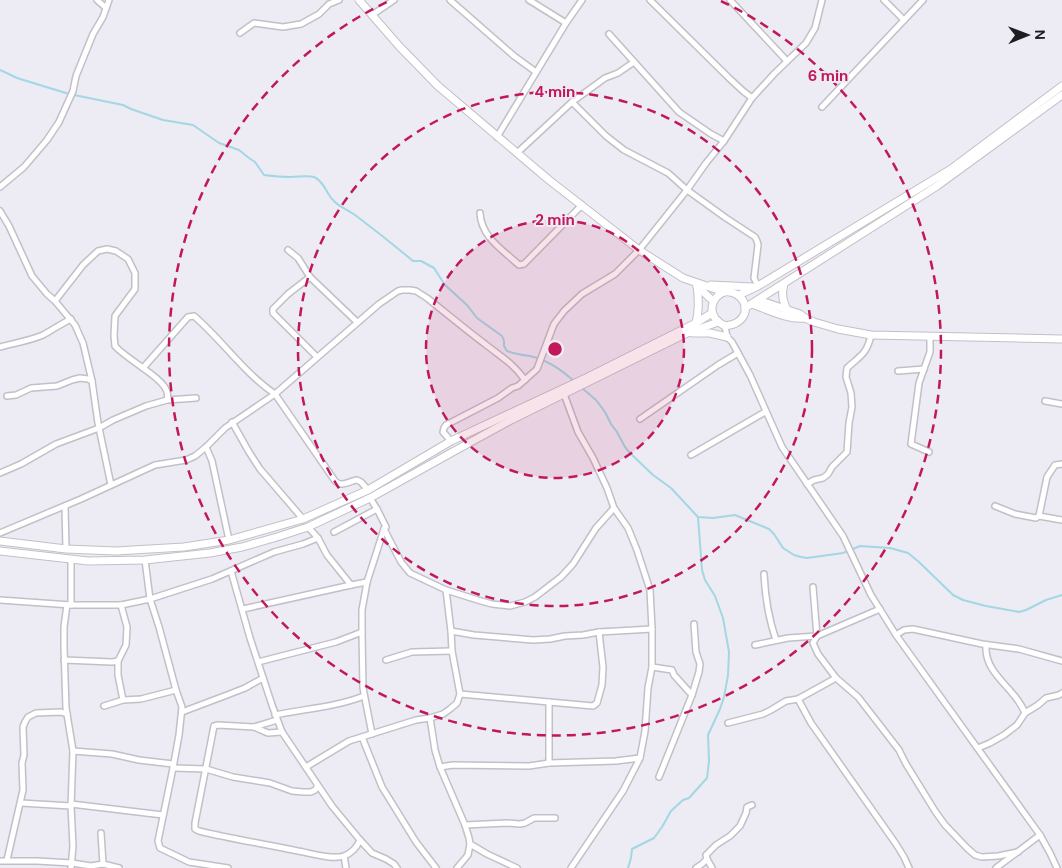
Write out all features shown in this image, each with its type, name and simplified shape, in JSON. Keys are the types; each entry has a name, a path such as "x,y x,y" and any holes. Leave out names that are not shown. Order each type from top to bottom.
{"main road":[{"path":"0,551 71,560 146,560 210,553 308,527 370,498 466,444 586,381 685,334 722,324 734,324 744,316 744,300 739,295 697,284 683,278 639,250 497,137 438,86 399,46 359,0"},
{"path":"739,295 951,169 1062,86"},
{"path":"745,308 937,186 1062,95"},
{"path":"697,284 757,286"},
{"path":"697,284 713,301"},
{"path":"696,323 699,314 697,284"},
{"path":"784,284 782,300 787,310"},
{"path":"722,324 712,312 712,305 718,295 724,292"},
{"path":"755,302 800,314 814,322 838,329 871,335 1062,339"},
{"path":"755,302 771,311 797,319 805,318"},
{"path":"586,381 696,323 712,312"},
{"path":"685,334 710,333 727,337"},
{"path":"0,541 66,549 116,550 184,547 229,540 302,519 368,490 451,441 564,392"}],"street":[{"path":"97,0 106,8"},
{"path":"0,187 24,167 47,140 59,122 73,91 80,64 110,0"},
{"path":"240,33 254,23 284,27 301,24 319,14 329,4 339,0"},
{"path":"372,15 394,0"},
{"path":"450,0 514,56 536,72"},
{"path":"529,0 566,23"},
{"path":"497,137 582,0"},
{"path":"650,0 736,85 752,98"},
{"path":"730,0 787,61"},
{"path":"451,441 443,432 446,425 498,398 525,380 536,369 554,324 564,311 582,294 615,274 639,250 724,141 752,98 806,43 818,18 822,0"},
{"path":"884,0 904,20"},
{"path":"822,107 923,0"},
{"path":"609,34 679,112 724,141"},
{"path":"517,153 572,102 605,78 618,73 634,62"},
{"path":"572,102 606,136 624,150 668,173 687,190 755,237 758,245 754,278 757,286"},
{"path":"480,213 483,228 496,245 519,265 522,265 582,205"},
{"path":"0,211 32,276 46,294 56,301 71,319 83,343 111,485"},
{"path":"56,301 83,265 98,251 107,249 128,259 135,273 135,289 115,316 116,348 165,387 168,395 166,400"},
{"path":"288,250 298,258 310,277 357,322"},
{"path":"310,277 288,294 273,311 317,357"},
{"path":"0,533 81,500 155,465 186,460 195,456 216,435 232,422 275,394 357,322 398,291 416,291 427,298 504,358 520,372 525,380"},
{"path":"143,368 188,317 194,316 248,371 275,394 335,481 342,485 357,480 368,490"},
{"path":"0,347 31,339 71,319"},
{"path":"722,324 727,337 732,342 750,375 782,447 843,536 868,587 896,635 1040,835 1057,868"},
{"path":"807,484 828,474 832,467 847,452 852,407 851,393 846,377 847,368 858,360 868,346 871,335"},
{"path":"929,452 911,444 919,383 930,352 930,337"},
{"path":"640,418 738,353"},
{"path":"898,371 924,369"},
{"path":"7,396 16,395 31,388 57,386 80,378 92,381"},
{"path":"564,392 578,432 597,466 614,508 628,528 637,550 650,590 652,629 652,667 640,758 623,791 571,868"},
{"path":"0,473 21,464 56,444 99,428 134,411 166,400 196,398"},
{"path":"1045,401 1062,404"},
{"path":"691,456 765,412"},
{"path":"232,422 260,469 302,519"},
{"path":"206,447 212,461 229,540"},
{"path":"1039,516 1047,477 1055,465 1062,464"},
{"path":"370,498 386,527 368,582 362,610 364,696 372,734"},
{"path":"65,506 66,549"},
{"path":"995,506 1015,514 1062,520"},
{"path":"384,529 401,562 410,573 446,590 492,604 510,606 525,602 546,590 561,577 573,564 596,528 614,508"},
{"path":"334,532 377,509"},
{"path":"308,527 351,585"},
{"path":"0,600 69,605 121,606 150,599 212,579 274,552 318,538"},
{"path":"71,560 69,605 64,627 64,711 73,751 71,805 72,866"},
{"path":"146,560 150,599 182,707 179,735 158,841 160,848 189,865 228,868"},
{"path":"231,571 243,609 246,626 282,732 332,806 360,840 372,853 386,859 397,868"},
{"path":"764,574 772,627 776,640"},
{"path":"243,609 368,582"},
{"path":"813,587 817,636 813,643 816,649 836,678 858,697 889,736 945,825 975,855 982,857 998,856 1018,852"},
{"path":"306,767 349,742 416,720 443,714 457,703 460,694 452,651 446,590"},
{"path":"121,606 127,627 126,645 118,661 118,674 123,700"},
{"path":"755,645 776,640 817,636 880,609"},
{"path":"659,777 692,695 699,672 700,664 696,652 694,624"},
{"path":"451,632 474,636 533,640 599,632 652,629"},
{"path":"896,635 904,630 913,629 986,645 1019,649 1062,661"},
{"path":"258,662 331,644 362,632"},
{"path":"460,694 593,706 598,703 602,685 603,667 599,632"},
{"path":"986,645 986,658 992,670 1018,700 1025,712"},
{"path":"386,660 412,652 452,651"},
{"path":"64,660 118,661"},
{"path":"652,667 672,670 674,675 692,695"},
{"path":"182,712 245,688 263,678"},
{"path":"728,723 764,714 786,701 798,699 836,678"},
{"path":"104,706 123,700 141,699 176,690"},
{"path":"978,748 990,743 1017,725 1025,712 1046,698 1059,696 1062,693"},
{"path":"254,727 276,718 364,696"},
{"path":"798,699 811,723 896,844 908,868"},
{"path":"549,702 549,763"},
{"path":"7,860 23,790 23,727 28,717 36,713 64,711"},
{"path":"430,718 440,767 466,826 470,844 468,855 457,868"},
{"path":"282,732 268,733 254,727 214,726 195,827 199,831 319,855 344,856 357,848 360,840"},
{"path":"362,737 382,787 416,842 436,868"},
{"path":"982,753 990,743"},
{"path":"73,751 112,754 173,766 206,769 233,777 270,783 303,792 311,792 315,790 317,785"},
{"path":"440,767 453,765 529,766 549,763 616,761 640,758"},
{"path":"21,804 71,805 163,815"},
{"path":"696,868 702,864 709,864 706,855 740,826 747,807 752,805"},
{"path":"466,826 507,822 520,824 534,818 555,818"},
{"path":"101,833 103,864"},
{"path":"996,868 1040,835"},
{"path":"470,844 517,868"},
{"path":"344,856 346,868"},
{"path":"0,861 37,860 72,866 103,864 119,868"}],"waterway":[{"path":"0,70 17,78 69,94"},
{"path":"74,95 123,105 163,120 193,125 219,143 239,150 255,162 264,175 314,177 323,184 338,205 355,215 413,261 421,261 434,268 445,285 467,305 477,318 502,336 507,351 543,360 575,382"},
{"path":"582,388 596,400 605,412 630,453 653,475 671,488 698,517 713,518 735,515 769,529 783,548 801,557 807,558 843,553 860,546 890,548 908,553 953,595 963,600 986,606 1019,612 1062,595"},
{"path":"628,868 632,849 654,838 671,811 683,800 689,798 707,778 709,761 708,735 724,697 728,675 729,652 723,618 702,570 698,517"}]}
